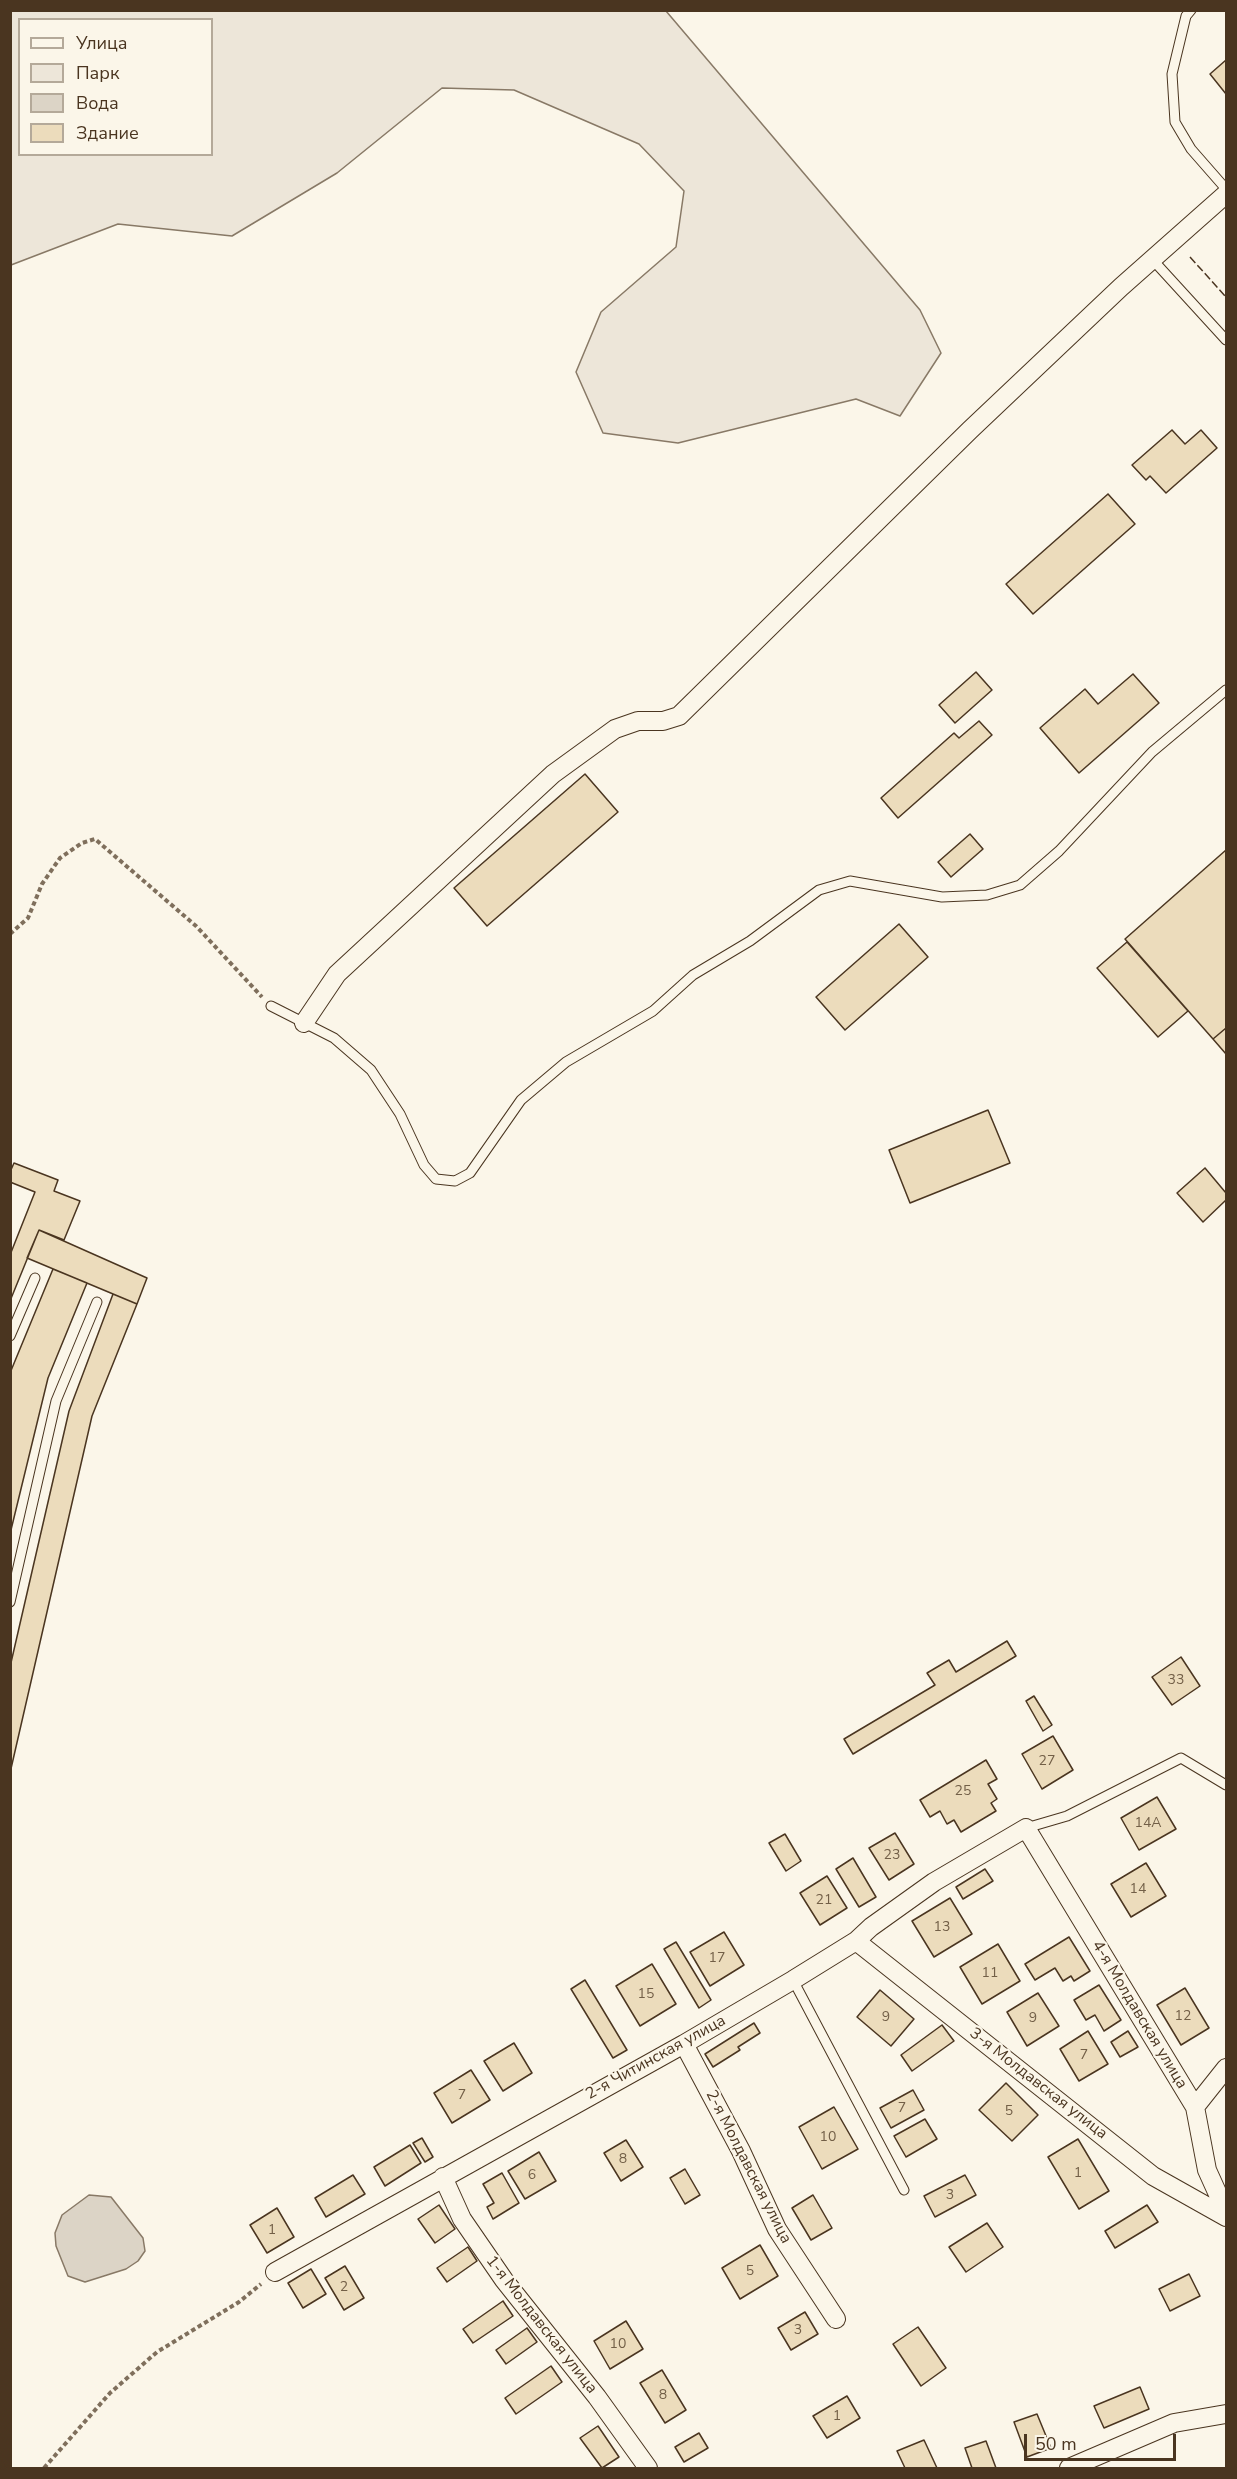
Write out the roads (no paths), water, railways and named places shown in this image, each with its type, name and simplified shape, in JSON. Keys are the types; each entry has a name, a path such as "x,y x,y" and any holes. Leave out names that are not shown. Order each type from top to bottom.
{"street":[{"path":"304,1023 337,974 553,774 615,729 638,721 663,721 679,716 970,430 1152,259 1227,194"},
{"name":"2-я Читинская улица","path":"275,2272 684,2044 793,1980 856,1941 871,1927 934,1882 1026,1828"},
{"name":"4-я Молдавская улица","path":"1026,1828 1195,2107 1208,2170 1227,2212"},
{"name":"3-я Молдавская улица","path":"856,1941 1153,2175 1227,2217"},
{"name":"2-я Молдавская улица","path":"684,2044 741,2151 777,2229 836,2319"},
{"path":"1195,2107 1227,2068"},
{"name":"1-я Молдавская улица","path":"443,2177 462,2219 504,2280 597,2397 648,2469"},
{"path":"1069,2469 1174,2423 1227,2415"}],"lane":[{"path":"1191,10 1186,16 1172,74 1174,122 1191,149 1227,189"},
{"path":"1152,259 1227,340"},
{"path":"271,1006 334,1038 370,1070 400,1114 424,1165 436,1179 455,1181 470,1173 521,1100 566,1062 653,1011 693,975 750,941 819,890 850,881 942,897 987,895 1020,885 1059,851 1152,752 1227,690"},
{"path":"10,1336 35,1278"},
{"path":"10,1602 56,1401 97,1302"},
{"path":"1026,1828 1067,1816 1181,1758 1227,1785"},
{"path":"793,1980 904,2190"}],"water":[{"path":"89,2195 111,2197 143,2238 145,2251 138,2261 126,2269 85,2282 68,2276 56,2246 55,2233 62,2215"}]}
